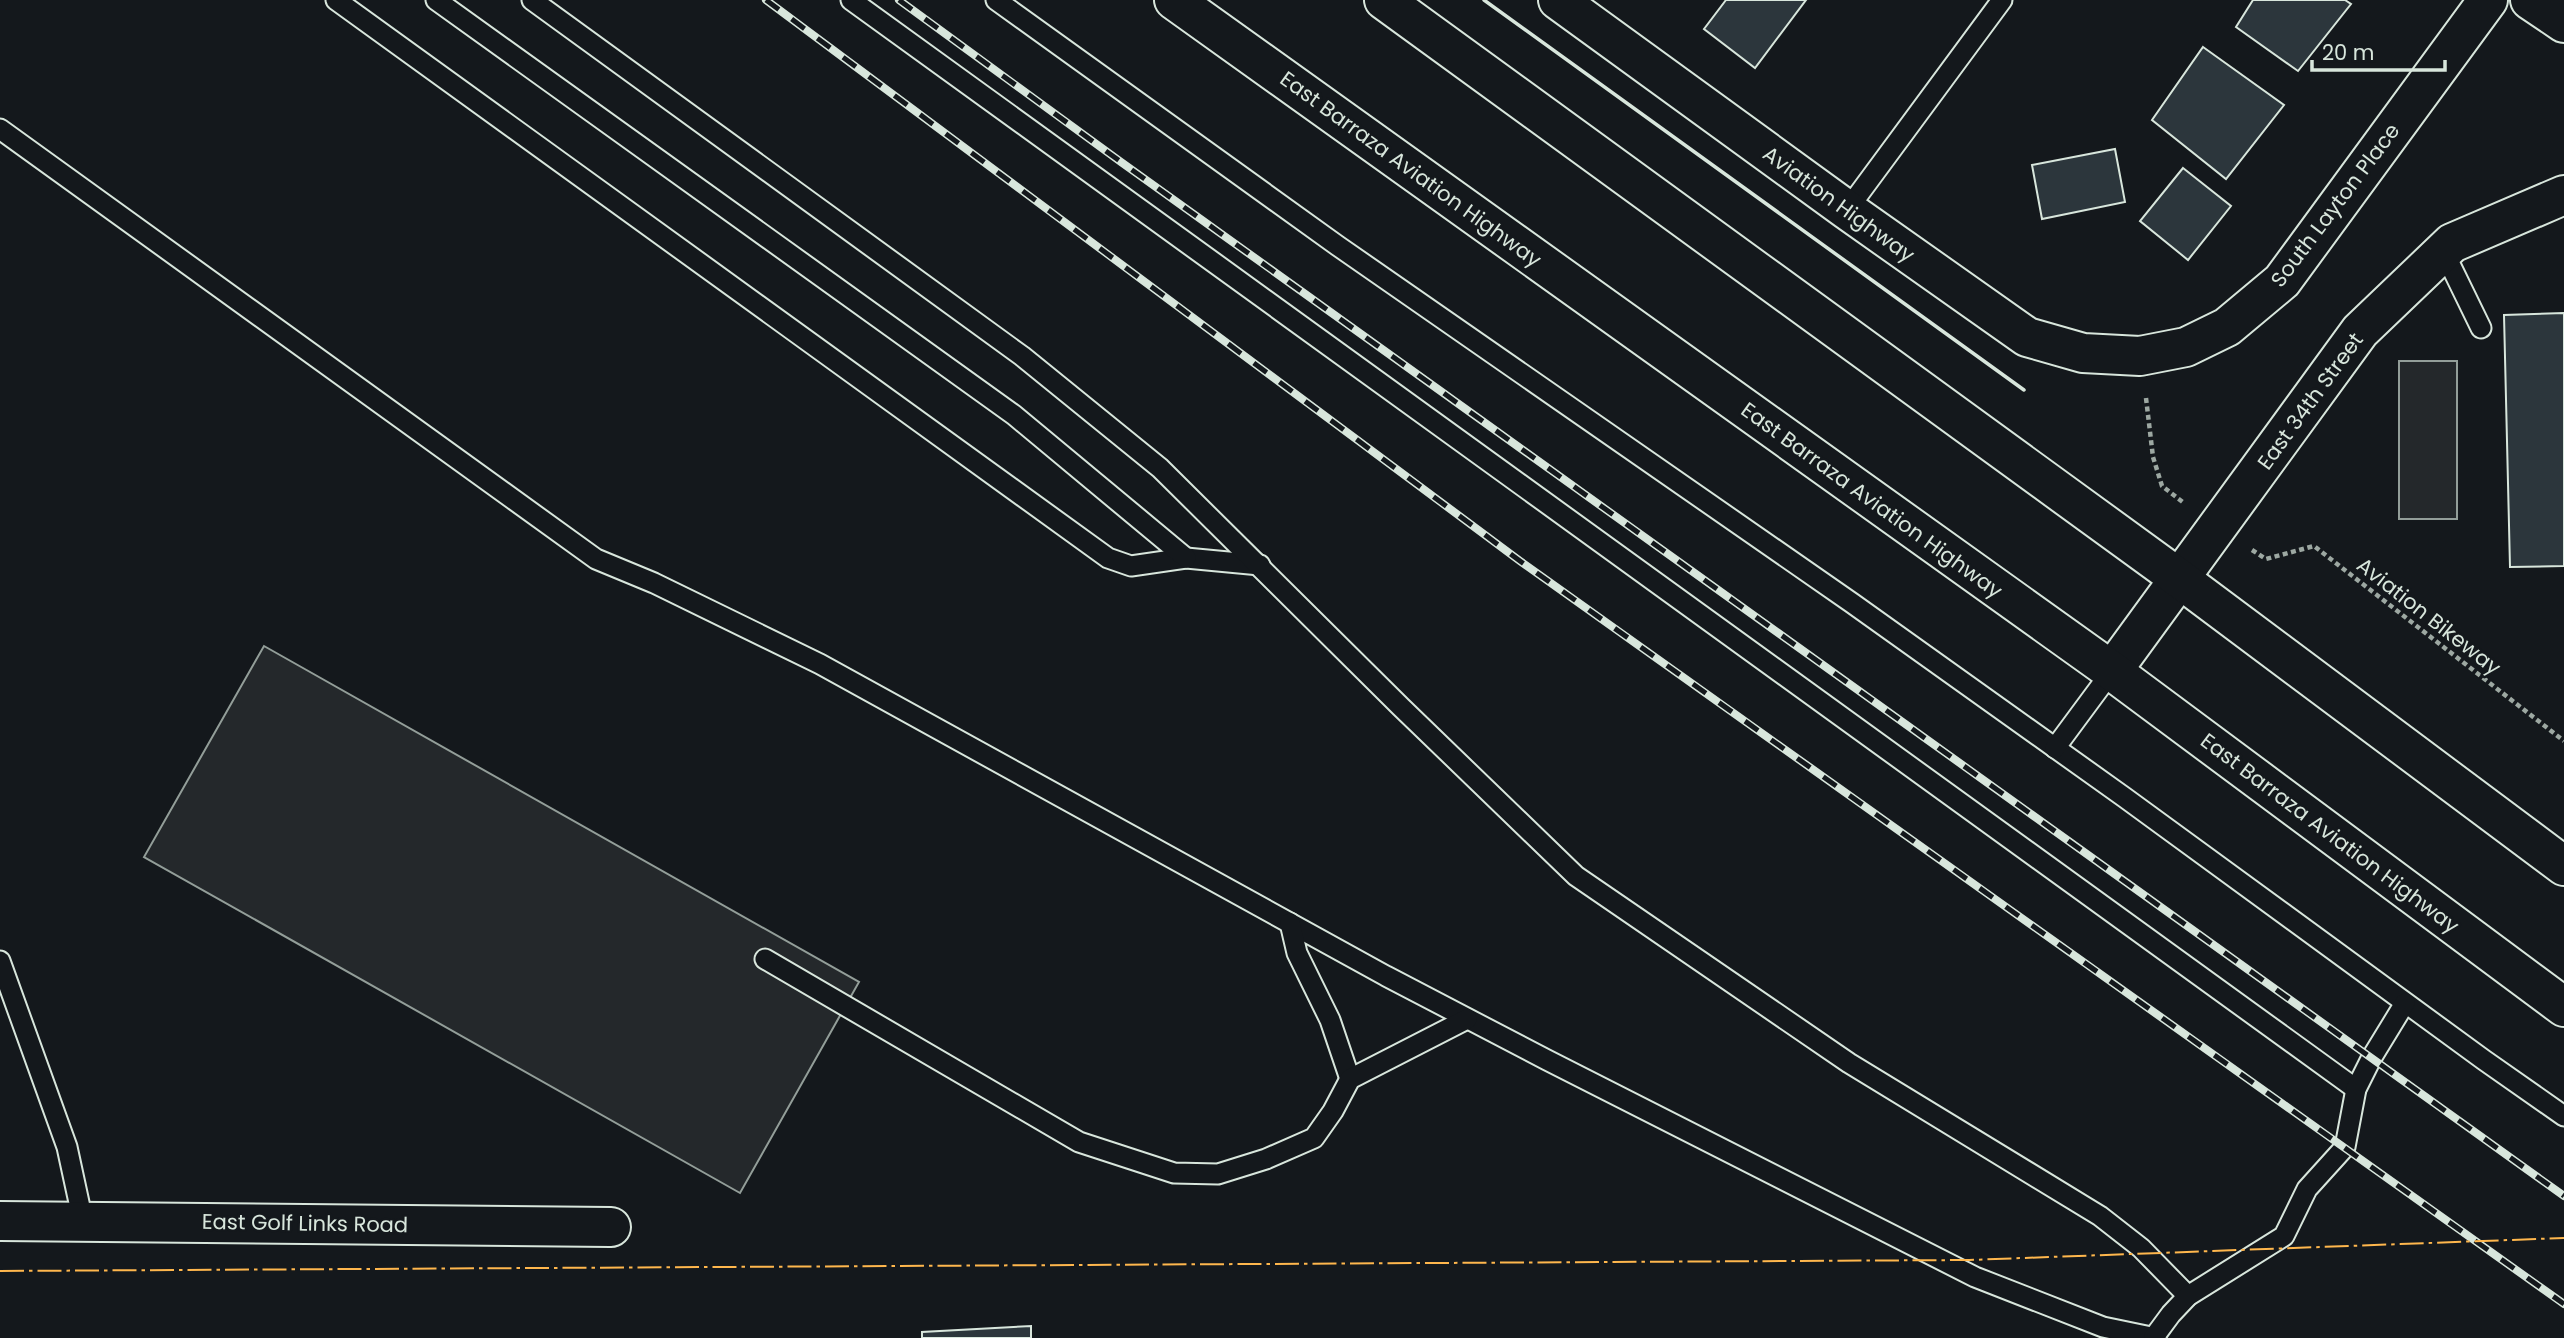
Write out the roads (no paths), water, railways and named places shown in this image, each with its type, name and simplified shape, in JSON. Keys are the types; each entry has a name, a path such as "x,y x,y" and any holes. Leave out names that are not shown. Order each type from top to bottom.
{"main road":[{"name":"East Barraza Aviation Highway","path":"1174,0 2112,671 2564,1007"},
{"path":"1384,0 2180,579 2564,866"},
{"name":"South Layton Place","path":"2140,356 2186,347 2227,327 2282,281 2488,0"},
{"path":"2530,0 2564,23"},
{"name":"Aviation Highway","path":"1573,4 1847,211 2027,337 2083,353 2140,356"},
{"name":"East 34th Street","path":"2112,671 2360,331 2452,243 2564,195"},
{"name":"East Golf Links Road","path":"0,1221 611,1227"}],"lane":[{"path":"336,0 1108,558 1131,566 1186,558 1260,565"},
{"path":"436,0 1014,415 1186,558"},
{"path":"532,0 1022,356 1160,468 1576,876 1849,1063 2100,1216 2141,1248 2188,1296"},
{"path":"851,0 2357,1089"},
{"path":"996,0 1338,246 1853,603 2564,1116"},
{"path":"1847,211 2002,0"},
{"path":"0,129 596,559 654,583 820,664 1467,1019 1975,1277 2103,1327 2155,1337 2188,1296 2284,1236 2307,1189 2345,1147 2357,1089 2405,1003"},
{"path":"2444,251 2481,328"},
{"path":"2055,748 2112,671"},
{"path":"1290,923 1297,953 1330,1020 1350,1079"},
{"path":"765,959 1079,1142 1174,1173 1218,1174 1314,1138 1350,1079 1467,1019"},
{"path":"0,961 67,1147 83,1221"}],"railway":[{"path":"766,0 1520,561 2564,1304"},
{"path":"899,0 2564,1196"}]}
